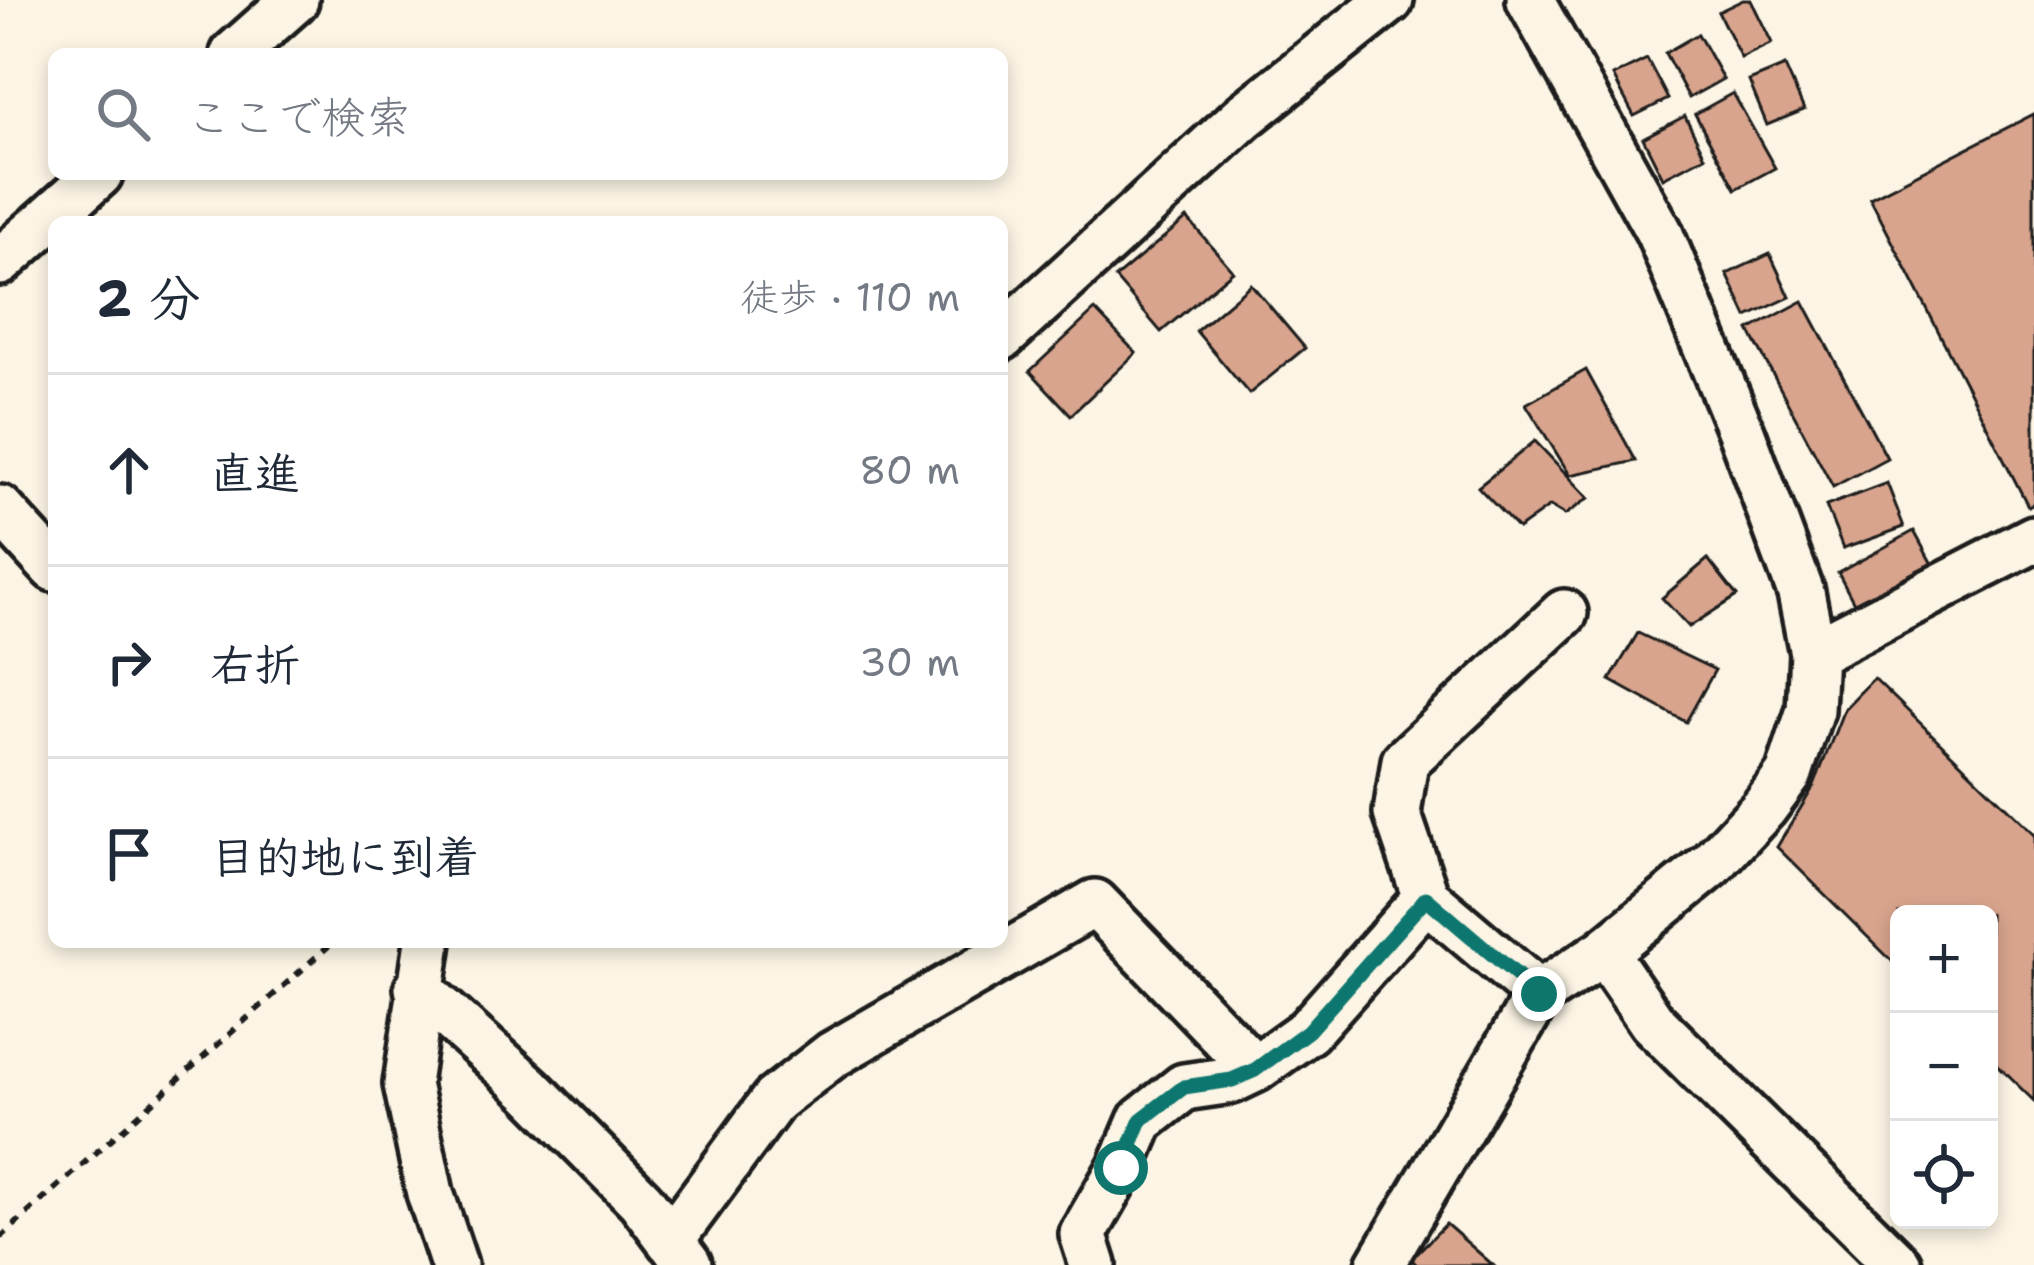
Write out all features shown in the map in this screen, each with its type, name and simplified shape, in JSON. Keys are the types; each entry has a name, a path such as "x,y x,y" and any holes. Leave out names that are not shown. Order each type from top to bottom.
{"street":[{"path":"242,48 295,0"},
{"path":"1008,332 1243,117 1390,0"},
{"path":"1380,1265 1539,994 1604,952 1712,864 1789,774 1810,710 1814,653 1801,593 1779,534 1659,232 1531,0"},
{"path":"52,216 92,180"},
{"path":"0,262 48,219"},
{"path":"0,509 48,561"},
{"path":"1814,653 2034,539"},
{"path":"1539,994 1426,898 1397,813 1405,761 1564,613"},
{"path":"1093,1265 1084,1234 1141,1120 1184,1087 1232,1080 1255,1070 1308,1031 1426,898"},
{"path":"418,988 546,1105 641,1201 679,1253 774,1100 832,1055 1095,903 1255,1070"},
{"path":"427,948 407,1084 425,1176 454,1265"},
{"path":"1604,952 1652,1022 1898,1265"}],"path":[{"path":"0,1238 326,948"}],"building":[{"path":"1751,0 1772,43 1741,58 1718,12"},
{"path":"1698,34 1723,79 1689,98 1665,53"},
{"path":"1647,59 1668,99 1634,116 1613,76"},
{"path":"1785,66 1804,110 1767,125 1749,81"},
{"path":"1733,93 1775,168 1736,189 1695,114"},
{"path":"2034,114 2034,503 2028,506 1870,198"},
{"path":"1685,116 1705,156 1663,178 1643,138"},
{"path":"1187,218 1233,271 1161,332 1115,278"},
{"path":"1770,254 1790,297 1747,317 1727,274"},
{"path":"1251,284 1305,348 1249,394 1196,331"},
{"path":"1803,301 1887,458 1833,487 1749,330"},
{"path":"1095,310 1136,353 1071,415 1030,371"},
{"path":"1586,370 1636,461 1570,475 1526,404"},
{"path":"1535,441 1589,498 1565,515 1550,506 1518,529 1478,487"},
{"path":"1887,483 1904,527 1843,549 1826,506"},
{"path":"1914,531 1933,566 1856,607 1838,573"},
{"path":"1708,559 1737,596 1689,627 1662,598"},
{"path":"1638,633 1715,670 1686,722 1610,680"},
{"path":"1874,678 2034,834 2034,1101 1998,1066 1998,905 1890,905 1890,959 1777,847 1814,786 1844,709"},
{"path":"1446,1224 1493,1265 1417,1265 1411,1259"}],"route":[{"path":"1121,1168 1141,1120 1184,1087 1232,1080 1255,1070 1308,1031 1426,898 1539,994"}]}
